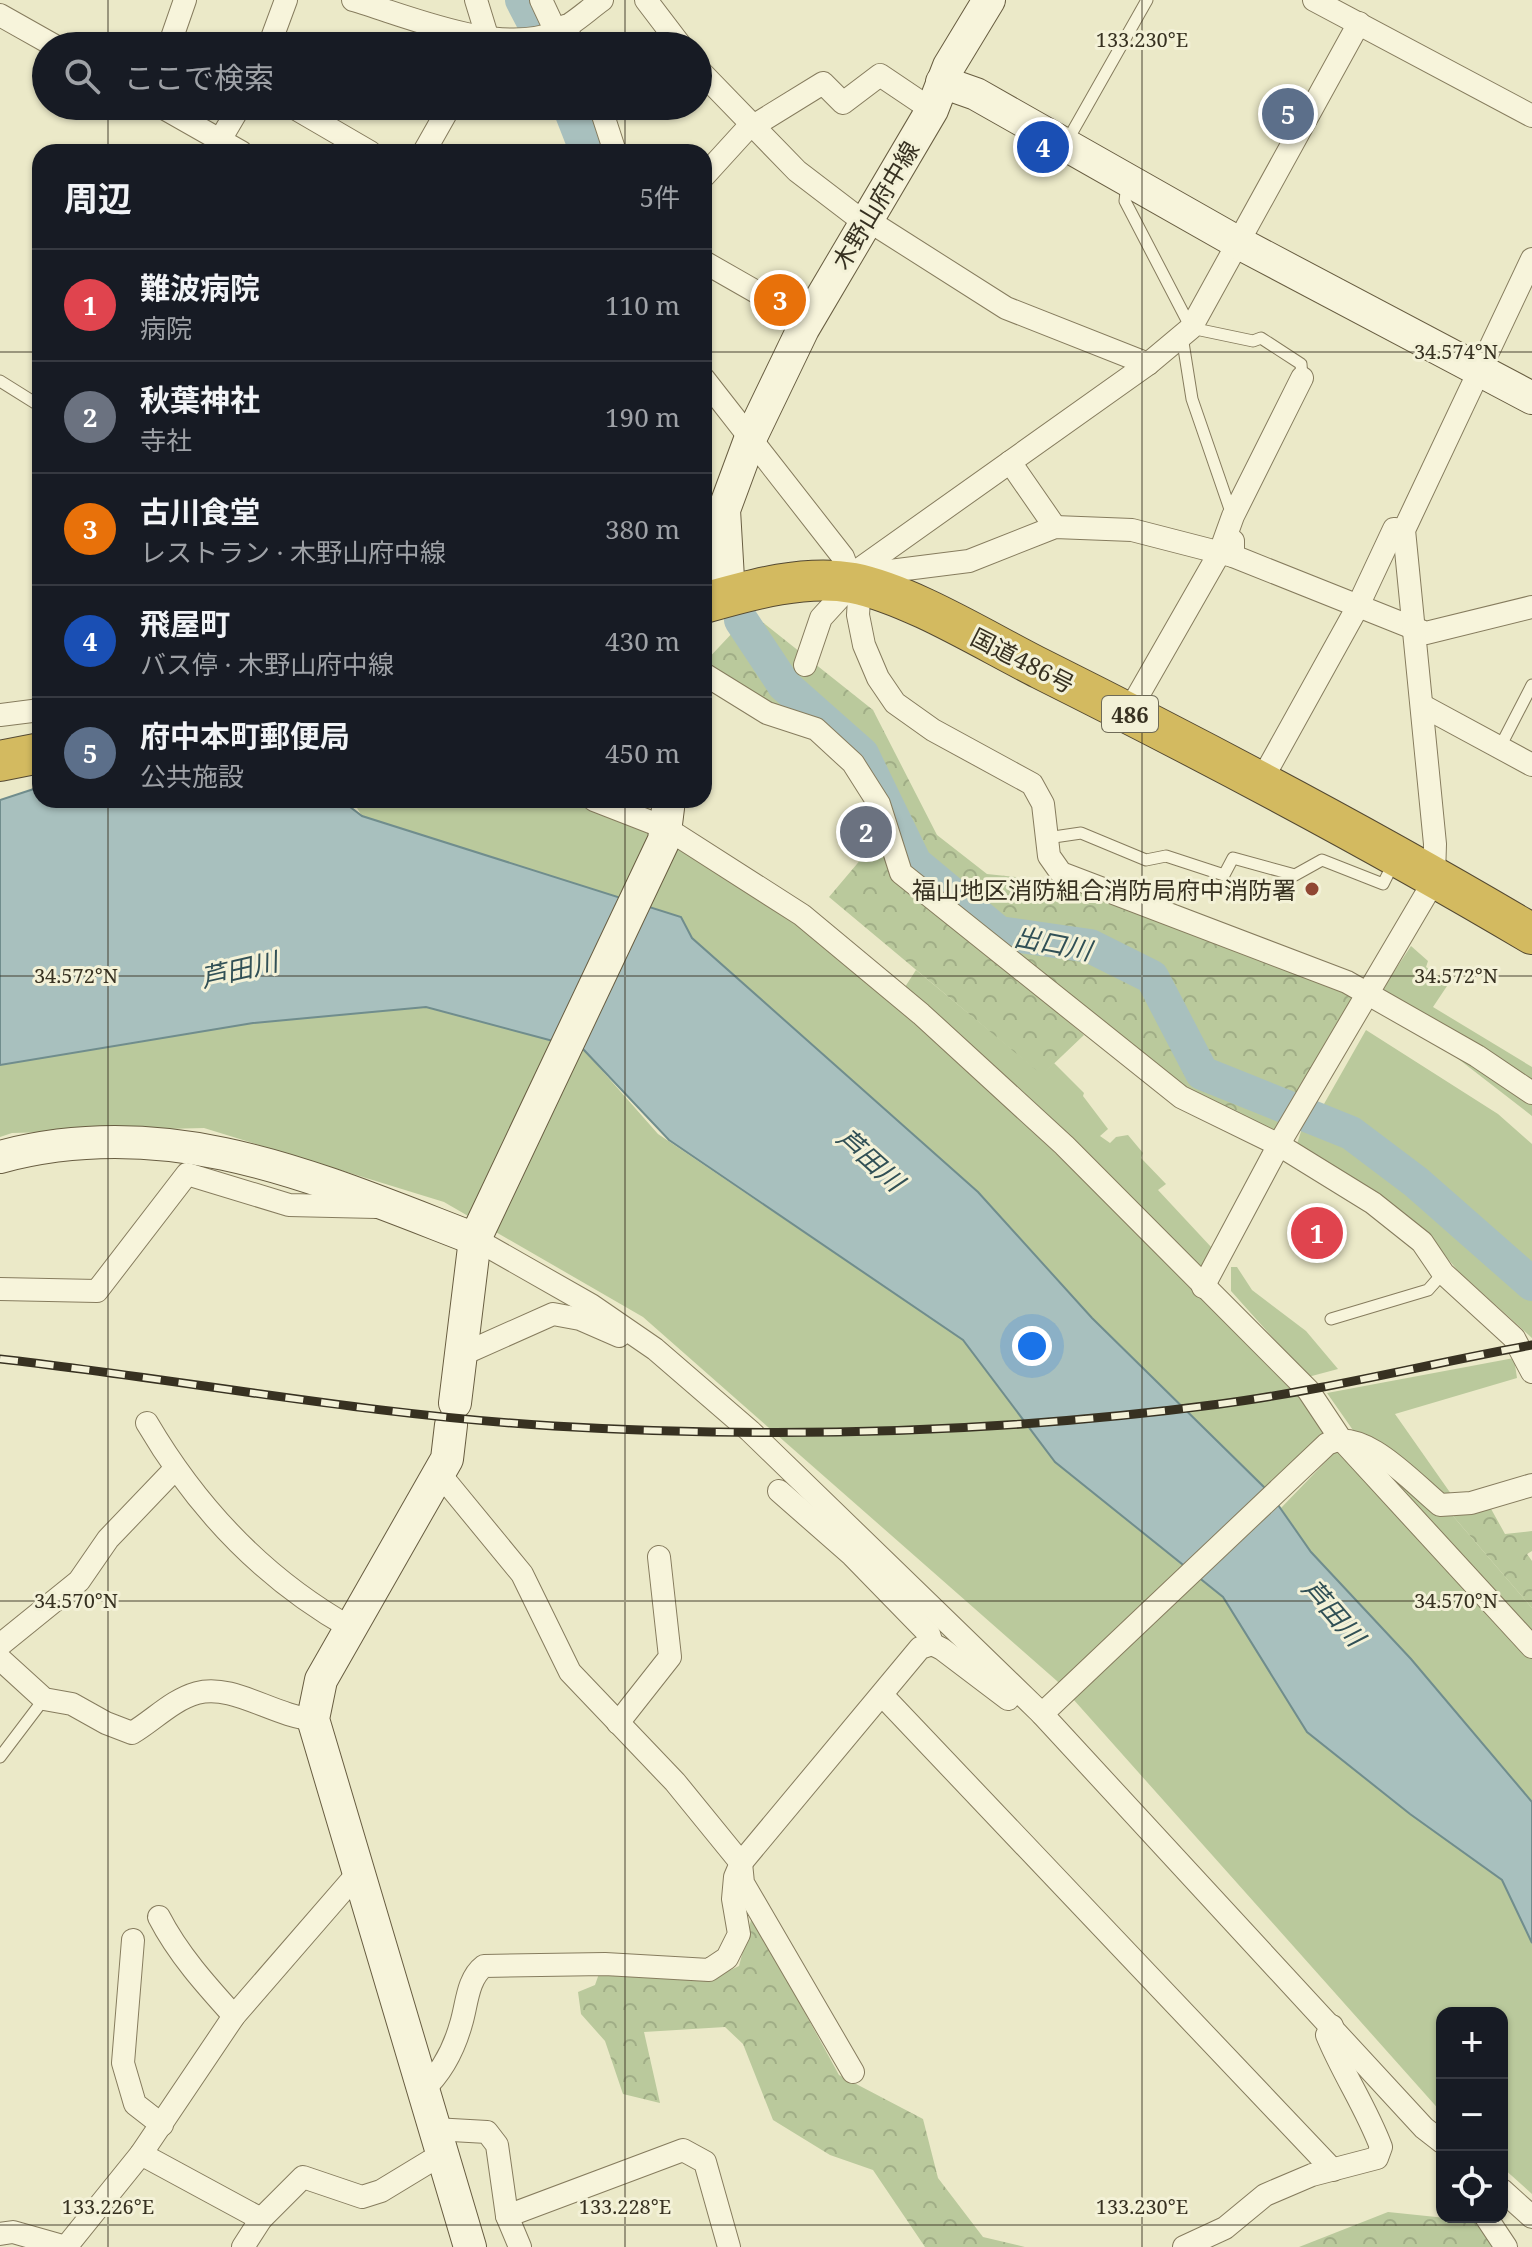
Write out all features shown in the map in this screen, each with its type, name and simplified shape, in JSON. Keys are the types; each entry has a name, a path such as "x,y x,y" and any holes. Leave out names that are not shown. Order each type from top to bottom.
{"highway":[{"name":"国道486号","path":"716,599 775,586 853,583 916,606 1260,783 1434,876 1532,934"},
{"path":"0,761 32,755"}],"street":[{"path":"174,32 185,0"},
{"path":"274,32 286,0"},
{"path":"353,0 454,32"},
{"path":"476,0 484,32"},
{"path":"541,0 563,32"},
{"path":"568,32 602,0"},
{"path":"646,0 670,32"},
{"name":"木野山府中線","path":"716,599 714,512 803,329 989,0"},
{"path":"1314,0 1532,116"},
{"path":"0,15 32,33"},
{"path":"805,665 821,618 853,583 861,568 1148,364 1187,332 1359,23"},
{"path":"712,168 752,127 823,83 843,103 880,75 937,96 976,94 1237,242 1532,398"},
{"path":"712,84 797,171 865,223 877,226 1006,308 1148,364"},
{"path":"185,120 227,144"},
{"path":"220,140 232,120"},
{"path":"315,120 356,144"},
{"path":"429,144 442,120"},
{"path":"605,120 612,144"},
{"path":"1203,1287 1281,1141 1434,876 1435,844 1404,530 1477,369 1532,259"},
{"path":"712,267 760,294 803,329"},
{"path":"1128,713 1226,554 1233,516 1302,378"},
{"path":"712,389 843,557 859,599 858,615 864,645 878,678 895,703 933,730 1032,784 1043,804 1049,856 1061,873 1347,982 1366,998 1477,1056 1532,1093"},
{"path":"1010,462 1055,527"},
{"path":"853,583 882,572 969,561 1055,527 1132,530 1226,554 1426,633 1532,607"},
{"path":"1260,783 1357,608 1394,529 1404,530"},
{"path":"712,679 767,713 816,729 853,763 879,804 901,873 1181,1097 1281,1141 1373,1203 1422,1242 1443,1273 1514,1338 1532,1372"},
{"path":"1423,706 1532,765"},
{"path":"0,715 32,711"},
{"path":"619,808 666,823 802,915 921,1014 1064,1145 1308,1390 1334,1441 1532,1647"},
{"path":"470,2247 313,1719 321,1680 447,1459 478,1233 666,823"},
{"path":"0,1157 62,1145 191,1146 279,1165 478,1233 636,1337 750,1431 1020,1701"},
{"path":"0,1289 97,1291 187,1174 289,1205 374,1209 380,1201"},
{"path":"461,1355 553,1314 580,1319 628,1339 636,1337"},
{"path":"147,1423 174,1470 242,1548 305,1602 351,1628"},
{"path":"1042,1714 1334,1441 1364,1443 1440,1505 1471,1503 1532,1485"},
{"path":"0,1645 79,1581 108,1539 174,1470"},
{"path":"439,1473 522,1574 570,1672 675,1782 741,1863 743,1883 853,2072"},
{"path":"779,1491 852,1555 929,1634 932,1644 1042,1714 1424,2128 1436,2137"},
{"path":"618,1723 670,1657 659,1557"},
{"path":"423,2090 438,2076 460,2028 474,1974 484,1966 605,1964 709,1970 727,1958 739,1934 733,1899 735,1877 741,1863 920,1648 932,1644"},
{"path":"0,1659 44,1699 72,1704 132,1733 169,1706 199,1692 239,1696 273,1712 313,1719"},
{"path":"883,1696 1333,2170"},
{"path":"0,2234 13,2232 66,2247 141,2154 234,2016 358,1873"},
{"path":"159,1917 170,1939 234,2016"},
{"path":"133,1940 123,2024 123,2063 135,2104 162,2125"},
{"path":"1184,2247 1225,2228 1265,2195 1333,2170 1377,2158 1381,2147 1365,2106 1339,2064 1327,2035 1332,2026"},
{"path":"243,2247 261,2219 303,2177 362,2197 381,2191 438,2142 472,2128 487,2132 497,2145 507,2216 520,2247"},
{"path":"507,2216 683,2150 705,2162 729,2247"},
{"path":"141,2154 261,2219"},
{"path":"1508,2195 1532,2217"},
{"path":"1490,2223 1506,2247"}],"lane":[{"path":"1065,144 1147,0"},
{"path":"1128,180 1125,201 1187,332 1192,399 1233,516"},
{"path":"1187,332 1253,341 1261,338 1301,364 1302,378"},
{"path":"0,381 32,401"},
{"path":"1500,747 1532,685"},
{"path":"1047,838 1081,833 1146,860 1166,856 1224,875 1233,858 1295,875 1322,860 1383,884 1396,856"},
{"path":"1331,1319 1428,1290 1443,1273"},
{"path":"0,1757 44,1699"}],"green space":[{"path":"751,613 873,710 937,835 987,874 1046,880 1137,907 1349,992 1357,1000 1272,1133 1190,1094 907,869 860,762 712,668 712,654"},
{"path":"357,808 591,808 684,848 791,919 937,1038 1294,1385 1326,1438 1269,1492 1092,1318 692,938 681,917 362,816"},
{"path":"890,857 896,875 1084,1035 1042,1075 829,897 862,858"},
{"path":"1411,946 1428,961 1426,967 1449,983 1433,1007 1532,1067 1532,1116 1430,1037 1381,991"},
{"path":"916,970 1042,1074 1054,1063 1084,1093 1083,1096 1108,1129 1100,1136 1110,1143 1116,1137 1128,1135 1143,1153 1141,1158 1166,1184 1158,1190 1212,1248 1209,1264 1198,1268 905,987"},
{"path":"426,1006 583,1049 658,1134 963,1340 1055,1462 1223,1597 1307,1732 1410,1814 1502,1880 1532,1943 1532,2194 1508,2172 1508,2007 1436,2007 1436,2106 1057,1681 643,1317 444,1202 204,1128 12,1133 0,1137 0,1065 253,1023"},
{"path":"1366,1030 1498,1114 1532,1144 1532,1272 1418,1169 1320,1111"},
{"path":"1304,1122 1353,1142 1427,1202 1532,1296 1532,1338 1458,1271 1433,1241 1297,1144"},
{"path":"1231,1267 1237,1267 1252,1290 1306,1331 1338,1369 1308,1377 1231,1291"},
{"path":"1514,1358 1517,1378 1395,1414 1456,1501 1439,1497 1355,1433 1327,1393"},
{"path":"1335,1452 1346,1454 1532,1656 1532,1802 1411,1659 1311,1552 1281,1508"},
{"path":"1372,1459 1445,1516 1453,1516 1532,1608 1532,1635"},
{"path":"1490,1507 1505,1534 1532,1531 1532,1551 1527,1554 1532,1561 1532,1608 1453,1516"},
{"path":"752,1916 839,2075 923,2119 938,2178 983,2237 1025,2247 925,2247 873,2170 830,2155 773,2120 743,2044 725,2027 644,2032 660,2103 623,2094 605,2041 581,2014 578,1992 595,1985 601,1968 671,1979 723,1973 739,1966"},
{"path":"1388,2212 1436,2217 1436,2223 1477,2223 1497,2247 1299,2247"}],"water":[{"name":"芦田川","path":"32,790 32,808 352,808 362,816 681,917 692,938 978,1192 1092,1318 1269,1492 1311,1552 1411,1659 1532,1802 1532,1943 1502,1880 1410,1814 1307,1732 1223,1597 1055,1462 963,1340 669,1140 583,1049 426,1007 253,1023 0,1065 0,800"}],"waterway":[{"name":"出口川","path":"522,0 539,32"},
{"name":"出口川","path":"574,120 584,144"},
{"name":"出口川","path":"741,620 784,685 862,754 915,863 999,933 1090,946 1152,977 1202,1073 1351,1133 1416,1182 1532,1284"}],"railway":[{"path":"0,1359 346,1406 484,1421 637,1430 804,1432 971,1427 1137,1414 1259,1398 1532,1345"}],"place":[{"name":"府中本町郵便局","path":"1288,114"},
{"name":"飛屋町","path":"1043,147"},
{"name":"古川食堂","path":"780,300"},
{"name":"秋葉神社","path":"866,832"},
{"name":"福山地区消防組合消防局府中消防署","path":"1312,889"},
{"name":"難波病院","path":"1317,1233"}]}
